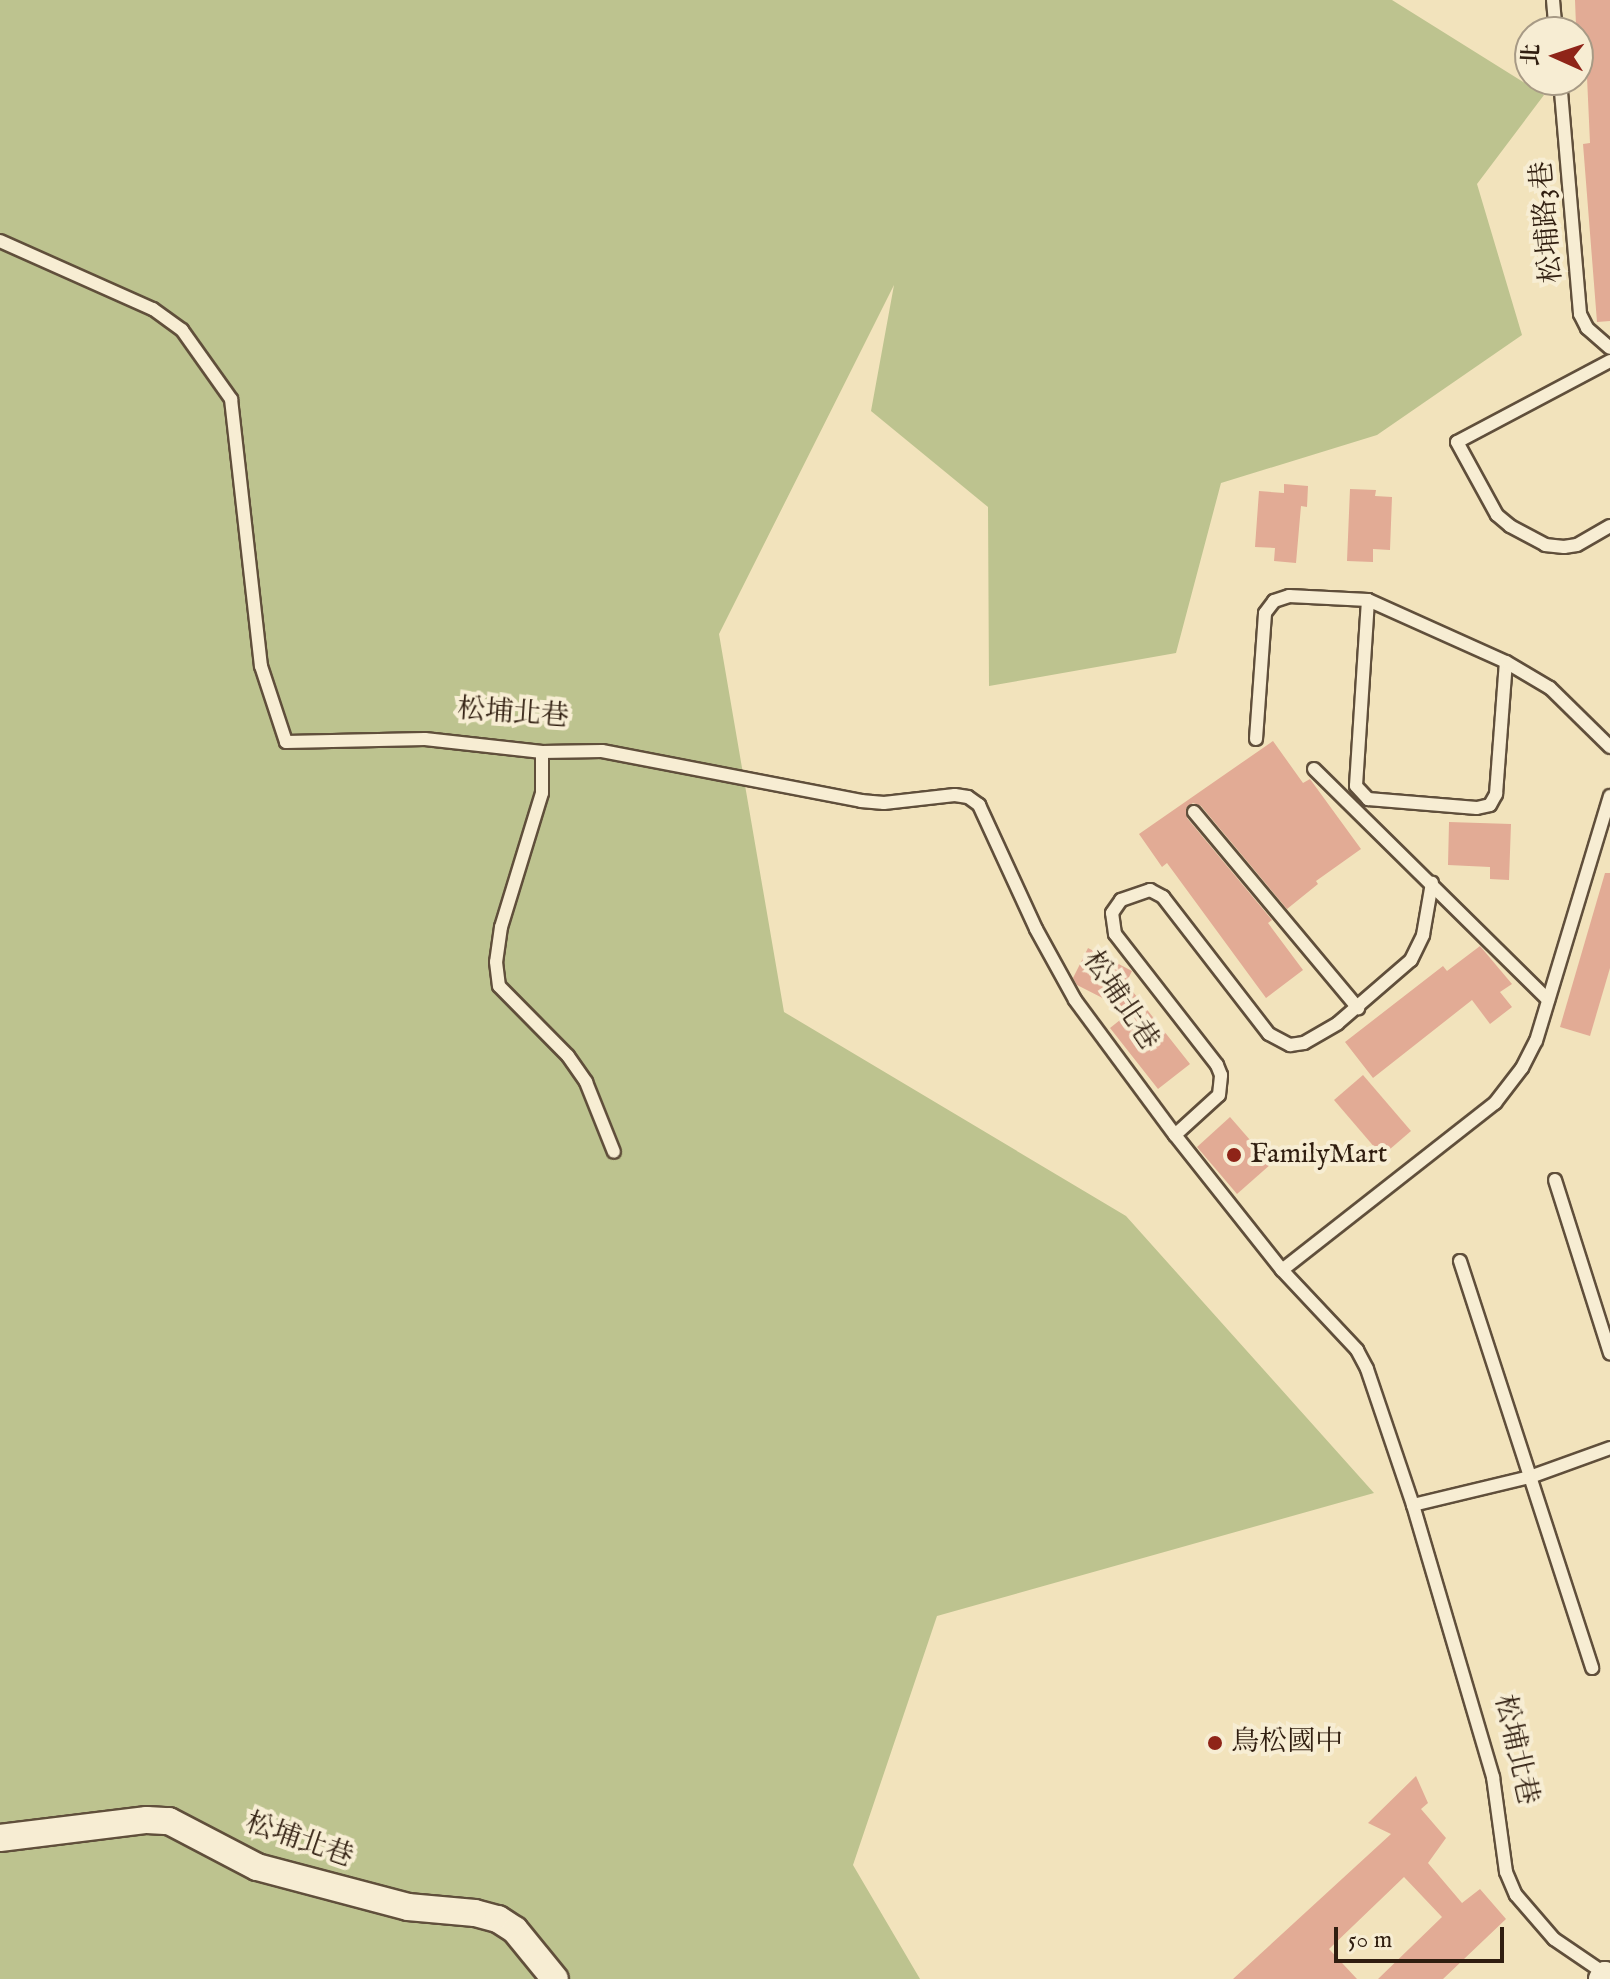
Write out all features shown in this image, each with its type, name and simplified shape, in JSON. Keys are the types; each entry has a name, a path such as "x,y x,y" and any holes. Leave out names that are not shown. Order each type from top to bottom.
{"street":[{"name":"松埔北巷","path":"0,1838 147,1820 169,1821 257,1867 408,1907 475,1913 498,1919 515,1930 555,1979"}],"lane":[{"name":"松埔路3巷","path":"1561,96 1580,314 1587,328 1610,348"},
{"name":"松埔北巷","path":"0,241 153,309 182,330 231,399 261,666 286,742 425,739 542,752 602,751 861,801 884,803 968,797 979,805 1036,929 1075,1000 1175,1135 1282,1270 1357,1350 1367,1369 1413,1505 1493,1777 1506,1872 1516,1895 1554,1939 1606,1977"},
{"path":"1610,361 1457,442 1497,515 1545,545 1577,545 1610,526"},
{"path":"1256,739 1265,613 1274,601 1289,596 1368,600 1506,662 1550,688 1610,747"},
{"path":"1368,600 1356,786 1368,799 1477,808 1490,805 1496,794 1506,662"},
{"path":"542,752 542,793 501,927 496,962 499,986 568,1056 586,1082 614,1152"},
{"path":"1314,769 1548,1000"},
{"path":"1282,1270 1495,1103 1522,1068 1548,1000 1610,796"},
{"path":"1194,812 1358,1008"},
{"name":"松埔北巷","path":"1175,1135 1219,1095 1221,1075 1217,1065 1115,934 1112,913 1121,900 1150,890 1163,897 1269,1034 1290,1045 1319,1035 1358,1008 1411,960 1419,948 1432,883"},
{"path":"1555,1180 1610,1353"},
{"path":"1460,1261 1592,1668"},
{"path":"1413,1505 1530,1477 1610,1448"}],"green space":[{"path":"0,0 1392,0 1514,76 1514,96 1543,96 1477,184 1522,335 1377,435 1221,483 1176,653 989,686 988,507 871,411 894,285 719,634 784,1012 1126,1216 1374,1493 937,1616 853,1865 920,1979 0,1979"}],"building":[{"path":"1575,0 1610,0 1610,321 1597,322 1583,144 1590,143 1588,96 1594,96 1594,16 1576,16"},
{"path":"1284,484 1308,486 1307,507 1301,506 1296,563 1274,561 1275,548 1255,547 1259,491 1284,493"},
{"path":"1350,489 1376,490 1375,496 1392,497 1390,550 1373,549 1373,562 1347,561"},
{"path":"1273,741 1303,783 1310,779 1361,849 1316,881 1318,884 1287,909 1201,806 1193,803 1186,808 1187,818 1272,920 1268,923 1303,970 1266,998 1167,863 1162,867 1139,834"},
{"path":"1449,822 1511,824 1509,880 1490,879 1490,867 1448,865"},
{"path":"1605,873 1610,873 1610,968 1590,1036 1560,1027"},
{"path":"1480,946 1512,984 1500,992 1512,1007 1490,1024 1472,1000 1373,1078 1345,1042 1443,966 1447,971"},
{"path":"1088,948 1132,971 1126,983 1190,1064 1158,1089 1110,1028 1130,1012 1077,985 1073,978"},
{"path":"1363,1075 1411,1131 1382,1156 1334,1100"},
{"name":"FamilyMart","path":"1230,1117 1271,1164 1237,1194 1197,1147"},
{"path":"1416,1776 1428,1803 1421,1809 1446,1838 1428,1863 1462,1903 1480,1889 1506,1919 1443,1979 1378,1979 1442,1917 1404,1877 1329,1949 1357,1979 1233,1979 1391,1834 1368,1823"}],"place":[{"name":"FamilyMart","path":"1234,1155"},
{"name":"鳥松國中","path":"1215,1743"}]}
